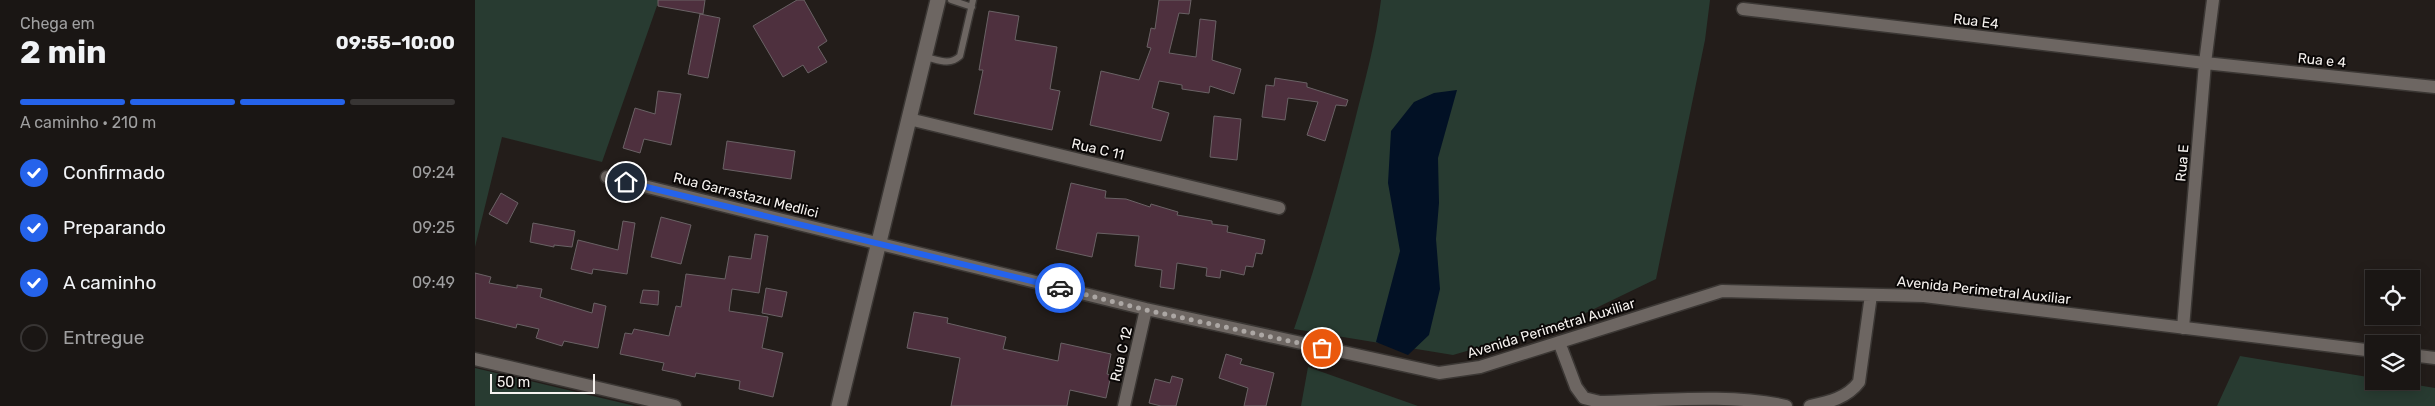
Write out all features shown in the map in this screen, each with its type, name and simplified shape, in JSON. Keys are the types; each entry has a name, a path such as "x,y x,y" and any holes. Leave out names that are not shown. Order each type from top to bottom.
{"street":[{"path":"839,406 937,0"},
{"name":"Rua E","path":"2183,328 2205,63 2213,0"},
{"name":"Rua E4","path":"1743,9 2205,63"},
{"name":"Rua e 4","path":"2205,63 2435,88"},
{"name":"Rua C 11","path":"909,119 1279,208"},
{"name":"Rua Garrastazu Medlici","path":"607,177 878,242"},
{"name":"Avenida Perimetral Auxiliar","path":"878,242 1146,310 1439,373 1480,367 1722,291 1924,296 2365,350"},
{"path":"1810,406 1832,401 1852,391 1859,382 1871,294"},
{"name":"Rua C 12","path":"1124,406 1146,310"},
{"path":"1559,342 1577,387 1584,398 1600,402 1736,400 1767,402 1786,406"},
{"path":"2420,357 2435,358"},
{"path":"475,359 675,406"}],"lane":[{"path":"924,56 946,62 955,61 961,56 973,3 951,0"}],"green space":[{"path":"475,0 659,0 602,162 502,137 475,247"},
{"path":"1381,0 1710,0 1705,40 1656,279 1567,322 1453,355 1294,329 1341,173 1370,60"},
{"path":"2240,356 2365,377 2365,390 2420,390 2420,386 2435,388 2435,406 2217,406"},
{"path":"1308,367 1418,406 1301,406"},
{"path":"475,368 635,406 475,406"}],"water":[{"path":"1457,90 1438,158 1439,203 1436,239 1440,289 1429,335 1408,355 1376,342 1400,251 1388,183 1391,131 1414,102 1434,93"}],"building":[{"path":"658,0 705,0 703,14 658,6"},
{"path":"797,0 804,0 827,41 818,47 827,62 808,73 803,65 783,77 753,26"},
{"path":"1159,0 1191,0 1189,14 1179,13 1169,53 1196,57 1200,19 1216,21 1212,60 1241,69 1234,94 1210,86 1209,93 1182,89 1182,85 1159,81 1152,108 1169,113 1161,141 1090,125 1101,71 1139,80 1151,48 1147,47 1151,28 1155,29"},
{"path":"989,11 1019,16 1015,40 1057,47 1050,89 1060,91 1052,130 974,114 983,70 979,70"},
{"path":"700,14 720,18 708,78 688,74"},
{"path":"1275,78 1307,83 1307,87 1348,100 1346,106 1336,105 1325,141 1307,135 1318,102 1288,98 1285,120 1262,117 1266,85 1274,86"},
{"path":"658,91 681,94 671,145 644,139 640,153 623,148 635,108 655,114"},
{"path":"1214,116 1241,119 1237,160 1210,157"},
{"path":"727,141 795,151 791,179 723,169"},
{"path":"1071,183 1106,191 1105,198 1126,199 1150,207 1151,204 1178,212 1177,215 1212,221 1212,224 1228,226 1227,232 1265,240 1262,254 1256,253 1253,267 1246,266 1244,275 1221,270 1220,278 1206,276 1207,268 1177,263 1174,289 1160,287 1162,270 1135,266 1139,236 1097,233 1092,257 1056,249"},
{"path":"501,193 518,203 507,224 489,214"},
{"path":"661,217 691,225 681,264 651,257"},
{"path":"623,221 635,223 627,274 593,269 592,274 571,269 578,240 618,250"},
{"path":"533,223 575,231 572,247 554,245 554,247 530,242"},
{"path":"755,234 768,236 759,293 732,289 729,311 768,317 762,348 783,353 773,397 739,389 740,381 696,373 695,377 662,370 664,363 620,354 625,333 632,334 634,329 669,336 676,306 681,307 686,274 725,279 729,256 751,259"},
{"path":"475,273 491,277 489,283 517,288 517,285 542,289 540,297 592,313 594,303 606,306 598,348 564,341 562,346 536,338 539,329 517,324 516,328 475,318"},
{"path":"766,288 787,292 782,317 762,313"},
{"path":"643,290 659,291 658,305 640,303"},
{"path":"914,312 948,318 947,323 1006,337 1003,349 1058,361 1061,343 1111,354 1107,374 1111,375 1106,398 1070,390 1067,406 951,406 960,358 907,348"},
{"path":"1226,354 1242,359 1240,364 1274,373 1266,406 1244,406 1248,388 1219,378"},
{"path":"1172,376 1183,379 1176,406 1161,406 1149,403 1155,379 1170,383"}],"way so far":[{"path":"1060,288 1146,310 1322,348"}],"route":[{"path":"626,182 878,242 1060,288"}]}
